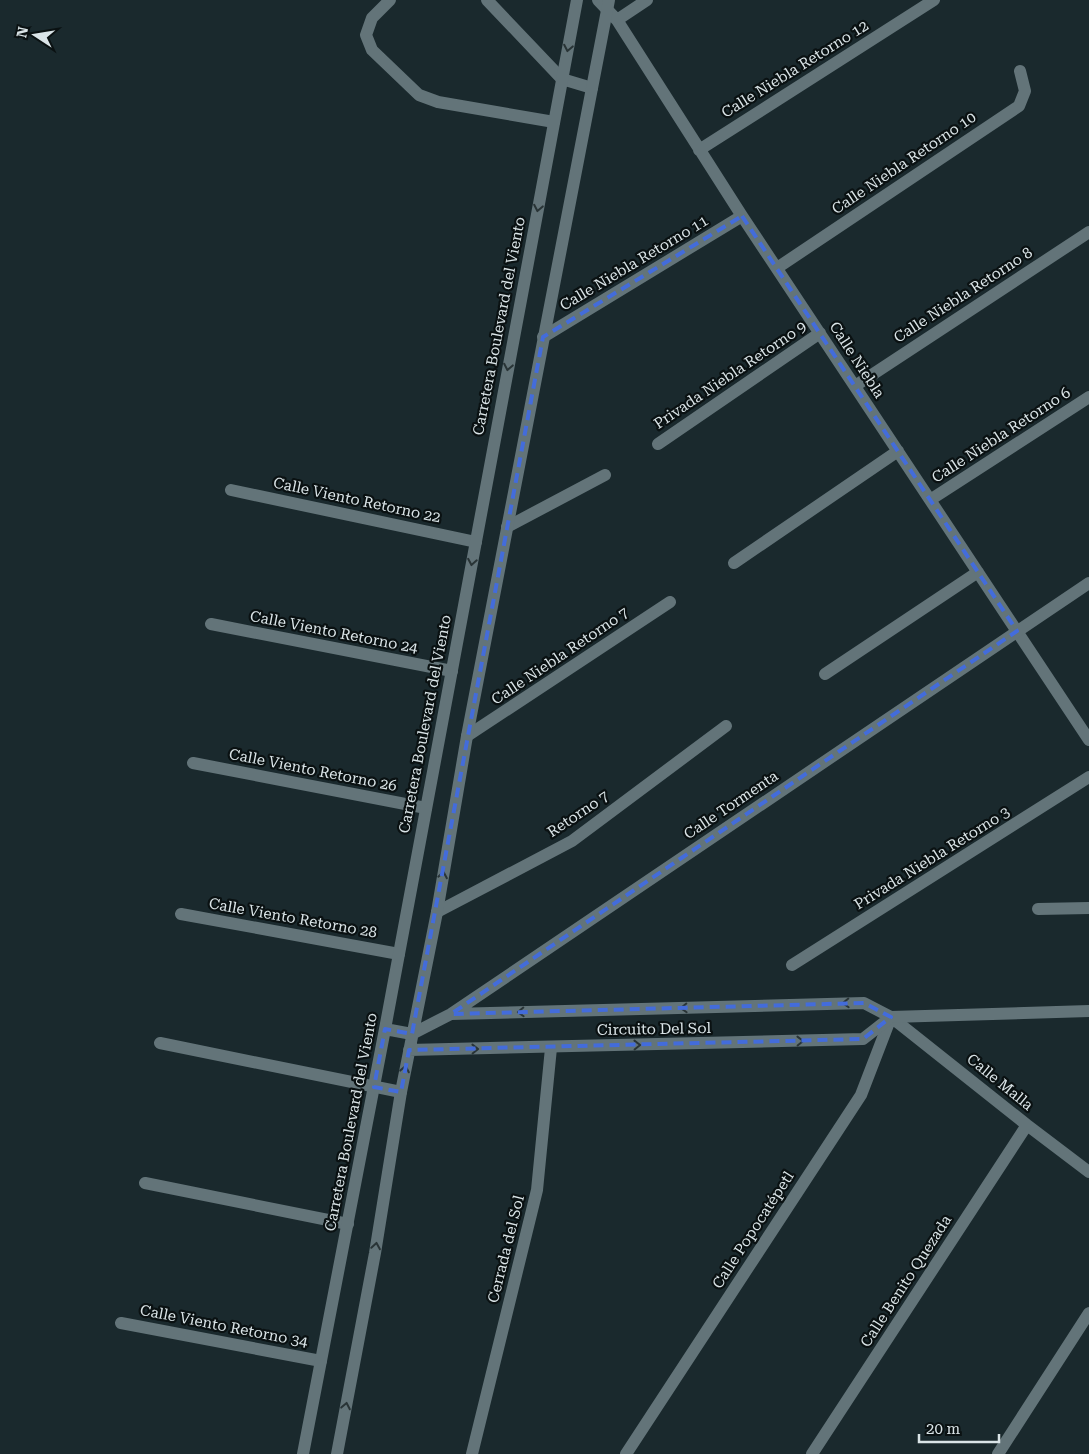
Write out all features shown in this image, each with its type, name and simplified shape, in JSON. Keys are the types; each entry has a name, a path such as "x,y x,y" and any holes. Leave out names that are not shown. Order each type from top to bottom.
{"street":[{"path":"390,0 372,18 366,35 372,50 419,95 438,102 554,122"},
{"path":"488,0 562,79 592,88"},
{"name":"Carretera Boulevard del Viento","path":"303,1454 385,1029 577,0"},
{"name":"Calle Niebla","path":"598,0 607,5 742,216 1089,740"},
{"path":"616,20 648,0"},
{"name":"Calle Niebla Retorno 12","path":"699,150 934,0"},
{"path":"337,1454 376,1252 408,1050 436,912 507,527 607,5"},
{"name":"Calle Niebla Retorno 10","path":"777,268 1020,106 1025,91 1020,71"},
{"name":"Calle Niebla Retorno 11","path":"543,337 742,216"},
{"name":"Calle Niebla Retorno 8","path":"855,386 1089,232"},
{"name":"Privada Niebla Retorno 9","path":"658,444 820,334"},
{"name":"Calle Niebla Retorno 6","path":"930,500 1089,397"},
{"path":"734,563 898,451"},
{"path":"507,527 605,475"},
{"name":"Calle Viento Retorno 22","path":"231,490 476,542"},
{"path":"825,674 978,572"},
{"name":"Calle Tormenta","path":"412,1034 451,1014 1089,583"},
{"name":"Calle Niebla Retorno 7","path":"468,736 670,602"},
{"name":"Calle Viento Retorno 24","path":"211,624 452,671"},
{"name":"Retorno 7","path":"436,912 572,841 726,726"},
{"name":"Calle Viento Retorno 26","path":"193,763 426,808"},
{"name":"Privada Niebla Retorno 3","path":"792,965 1089,777"},
{"path":"1038,909 1089,908"},
{"name":"Calle Viento Retorno 28","path":"180,914 399,954"},
{"name":"Circuito Del Sol","path":"451,1014 864,1003 891,1016 1089,1011"},
{"name":"Circuito Del Sol","path":"408,1050 863,1040 891,1016"},
{"name":"Calle Malla","path":"891,1016 1089,1172"},
{"name":"Calle Popocatépetl","path":"626,1454 861,1094 891,1016"},
{"path":"385,1029 412,1034"},
{"path":"160,1043 401,1092"},
{"name":"Cerrada del Sol","path":"472,1454 537,1190 551,1048"},
{"name":"Calle Benito Quezada","path":"812,1454 1027,1125"},
{"path":"145,1183 348,1224"},
{"path":"998,1454 1089,1313"},
{"name":"Calle Viento Retorno 34","path":"121,1322 321,1361"}],"highlighted area":[{"path":"742,216 1017,631 451,1014 864,1003 891,1017 863,1039 409,1050 401,1092 374,1087 385,1029 412,1034 543,337"}]}
